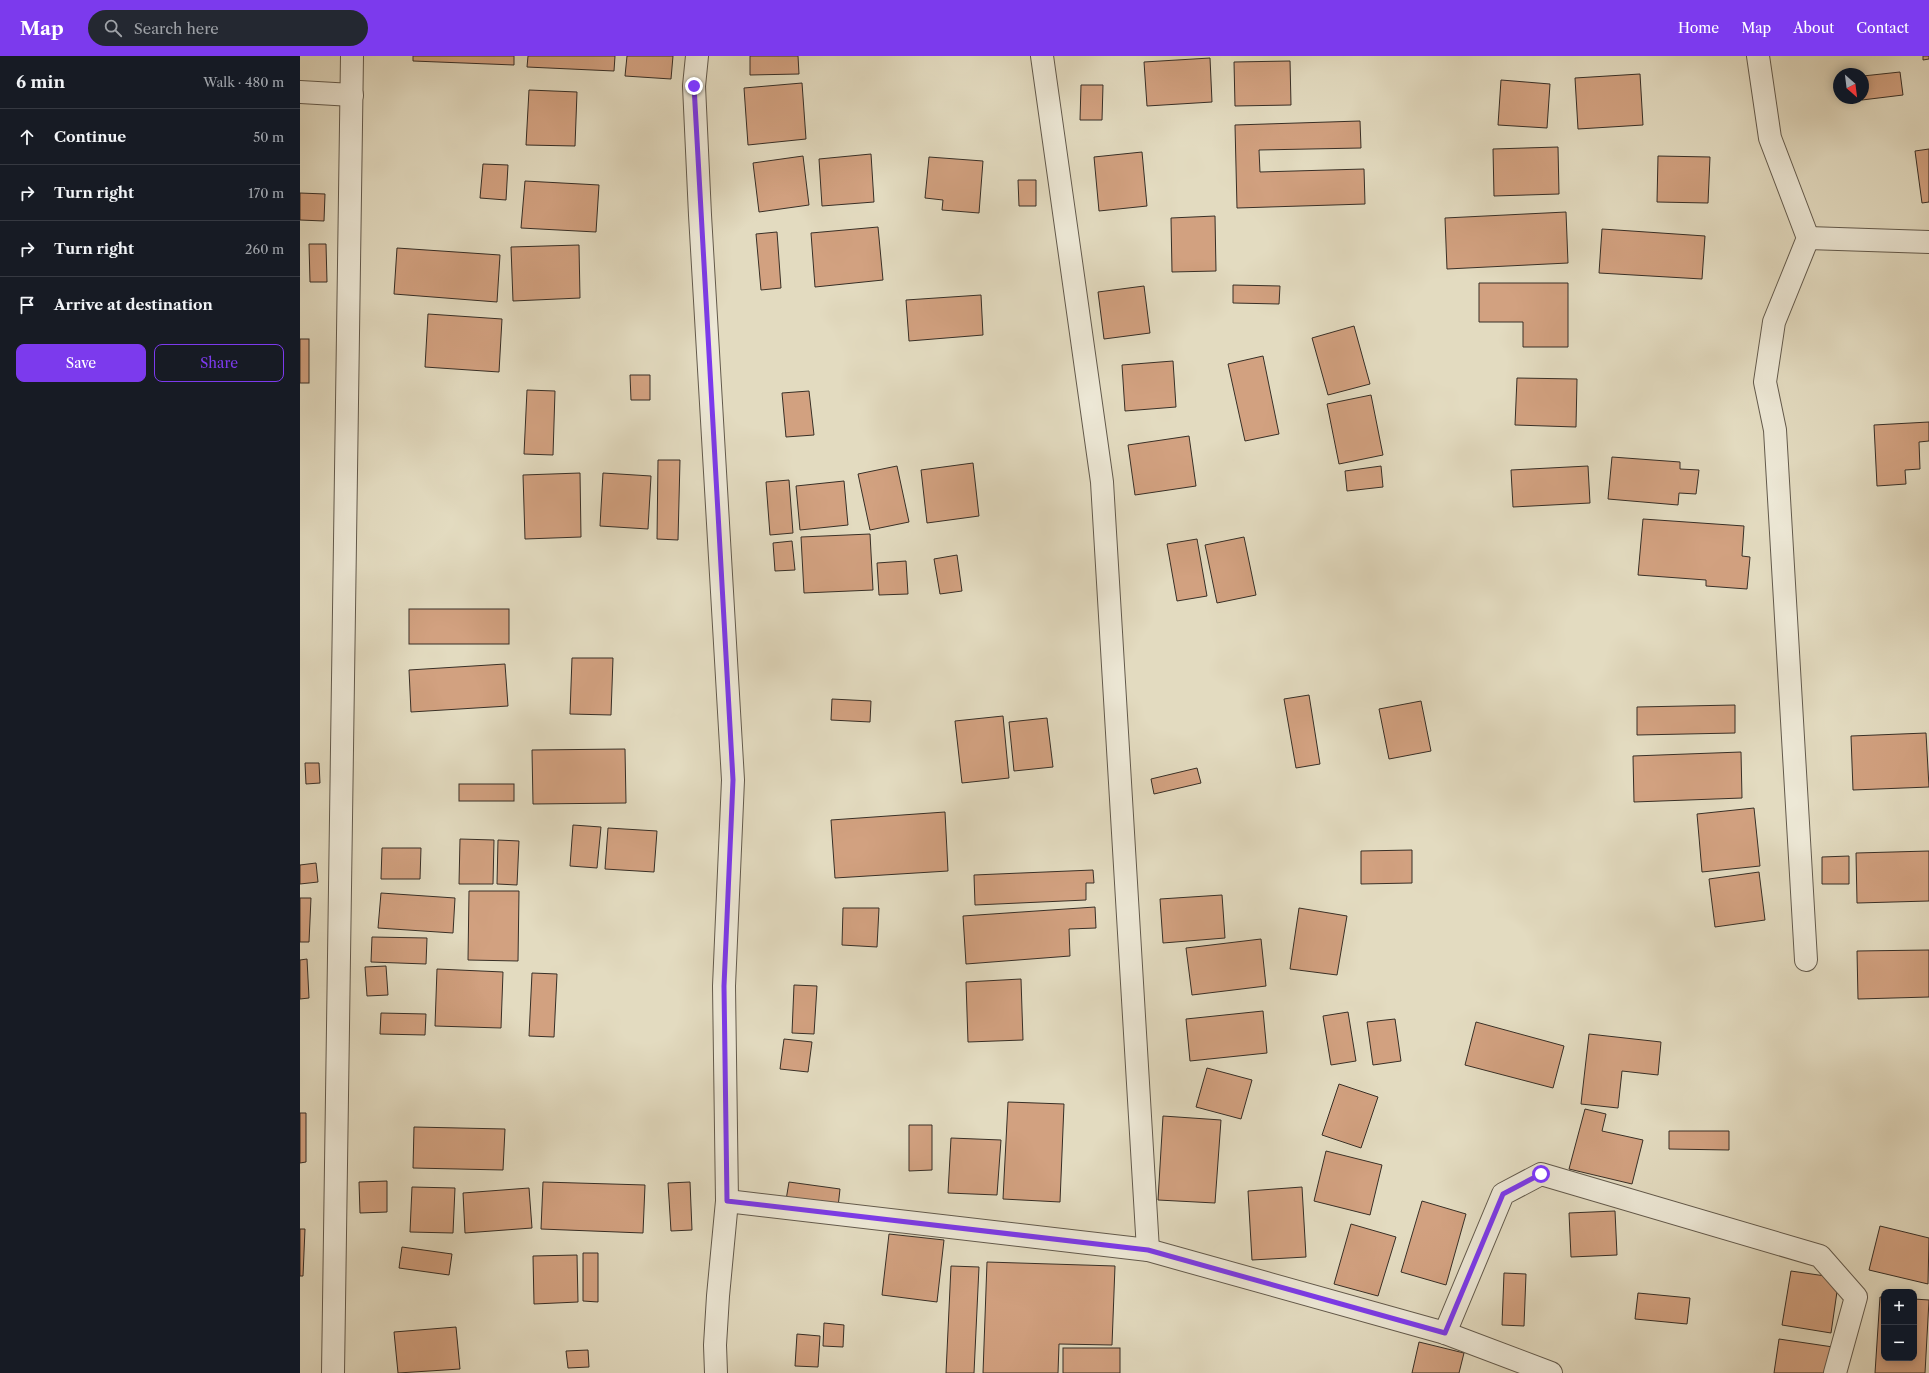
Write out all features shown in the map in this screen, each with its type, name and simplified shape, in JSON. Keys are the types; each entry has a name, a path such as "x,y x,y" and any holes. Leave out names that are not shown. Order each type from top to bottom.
{"street":[{"path":"333,1373 352,56"},
{"path":"697,56 694,86 699,199 733,780 724,986 727,1201 718,1296 715,1346 716,1373"},
{"path":"1042,56 1102,482 1148,1250"},
{"path":"1758,56 1770,138 1808,238 1774,322 1765,382 1775,430 1806,960"},
{"path":"300,92 352,95"},
{"path":"1808,238 1929,242"},
{"path":"1445,1333 1503,1194 1541,1174 1820,1256 1856,1297 1834,1373"},
{"path":"727,1201 1148,1250 1445,1333 1551,1373"}],"building":[{"path":"413,56 514,56 514,65 413,61"},
{"path":"528,56 615,56 614,71 527,67"},
{"path":"627,56 673,56 671,79 625,76"},
{"path":"750,56 798,56 799,74 750,75"},
{"path":"1923,56 1929,56 1929,59 1923,60"},
{"path":"1210,58 1212,102 1147,106 1144,62"},
{"path":"1290,61 1291,105 1235,106 1234,62"},
{"path":"1900,72 1903,95 1869,99 1869,75"},
{"path":"1640,74 1643,125 1578,129 1575,78"},
{"path":"1501,80 1550,84 1547,128 1498,125"},
{"path":"802,83 806,139 748,145 744,88"},
{"path":"1081,85 1103,85 1102,120 1080,120"},
{"path":"529,90 577,92 575,146 526,145"},
{"path":"1360,121 1361,148 1259,150 1260,172 1364,169 1365,204 1237,208 1235,125"},
{"path":"1558,147 1559,194 1494,196 1493,149"},
{"path":"1929,149 1929,202 1922,203 1915,151"},
{"path":"1142,152 1147,206 1099,211 1094,157"},
{"path":"871,154 874,202 822,206 819,159"},
{"path":"803,156 809,205 759,212 753,163"},
{"path":"1658,156 1710,157 1708,203 1657,202"},
{"path":"929,157 983,161 979,213 942,210 943,200 925,198"},
{"path":"483,164 508,165 506,200 480,198"},
{"path":"1018,180 1036,180 1036,206 1019,206"},
{"path":"525,181 599,185 596,232 521,228"},
{"path":"300,193 325,194 324,221 300,220"},
{"path":"1566,212 1568,263 1447,269 1445,218"},
{"path":"1215,216 1216,271 1172,272 1171,218"},
{"path":"878,227 883,280 815,287 811,233"},
{"path":"1602,229 1705,236 1702,279 1599,273"},
{"path":"777,232 781,288 761,290 756,234"},
{"path":"309,244 326,244 327,282 310,282"},
{"path":"579,245 580,298 513,301 511,247"},
{"path":"397,248 500,255 497,302 394,294"},
{"path":"1479,283 1568,283 1568,347 1523,347 1523,322 1479,322"},
{"path":"1233,285 1280,286 1279,304 1233,303"},
{"path":"1144,286 1150,333 1104,339 1098,292"},
{"path":"981,295 983,335 909,341 906,300"},
{"path":"428,314 502,319 499,372 425,367"},
{"path":"1354,326 1370,384 1328,395 1312,338"},
{"path":"300,339 309,339 309,383 300,383"},
{"path":"1263,356 1279,434 1245,441 1228,364"},
{"path":"1173,361 1176,407 1125,411 1122,365"},
{"path":"630,375 650,375 650,400 631,400"},
{"path":"1517,378 1577,379 1576,427 1515,425"},
{"path":"527,390 555,391 553,455 524,454"},
{"path":"809,391 814,435 786,437 782,393"},
{"path":"1371,395 1383,455 1339,464 1327,404"},
{"path":"1929,422 1929,441 1919,442 1920,469 1905,470 1906,484 1877,486 1874,425"},
{"path":"1189,436 1196,486 1135,495 1128,445"},
{"path":"1612,457 1680,462 1680,469 1699,470 1696,494 1679,493 1678,505 1608,499"},
{"path":"658,460 680,460 678,540 657,539"},
{"path":"973,463 979,516 927,523 921,470"},
{"path":"897,466 909,522 870,530 858,474"},
{"path":"1381,466 1383,487 1347,491 1345,471"},
{"path":"1588,466 1590,503 1513,507 1511,470"},
{"path":"580,473 581,537 525,539 523,475"},
{"path":"603,473 651,476 648,529 600,526"},
{"path":"789,480 793,533 770,535 766,482"},
{"path":"844,481 848,525 800,530 796,486"},
{"path":"1643,519 1744,526 1742,556 1750,557 1747,589 1706,586 1706,580 1638,575"},
{"path":"870,534 873,590 804,593 801,537"},
{"path":"1244,537 1256,595 1217,603 1205,545"},
{"path":"1197,539 1207,596 1177,601 1167,544"},
{"path":"792,541 795,570 775,571 773,543"},
{"path":"957,555 962,591 940,594 934,559"},
{"path":"906,561 908,594 879,595 877,563"},
{"path":"409,609 509,609 509,644 409,644"},
{"path":"572,658 613,658 611,715 570,714"},
{"path":"505,664 508,706 411,712 409,670"},
{"path":"1309,695 1320,764 1296,768 1284,699"},
{"path":"832,699 871,701 870,722 831,720"},
{"path":"1421,701 1431,751 1389,759 1379,709"},
{"path":"1735,705 1735,733 1637,735 1637,707"},
{"path":"1003,716 1009,778 962,783 955,721"},
{"path":"1047,718 1053,767 1014,771 1009,722"},
{"path":"1926,733 1929,787 1853,790 1851,736"},
{"path":"625,749 626,803 533,804 532,750"},
{"path":"1741,752 1742,798 1634,802 1633,756"},
{"path":"305,763 319,763 320,783 306,784"},
{"path":"1197,768 1201,783 1154,794 1151,779"},
{"path":"459,784 514,784 514,801 459,801"},
{"path":"1754,808 1760,866 1702,872 1697,814"},
{"path":"945,812 948,871 835,878 831,820"},
{"path":"573,825 601,827 597,868 570,866"},
{"path":"608,828 657,831 654,872 605,869"},
{"path":"460,839 494,840 493,884 459,884"},
{"path":"498,840 519,841 517,885 497,884"},
{"path":"382,848 421,848 420,879 381,879"},
{"path":"1412,850 1412,883 1361,884 1361,851"},
{"path":"1929,851 1929,901 1857,903 1856,853"},
{"path":"1849,856 1849,884 1822,884 1822,857"},
{"path":"316,863 318,882 300,884 300,865"},
{"path":"1093,870 1094,883 1086,883 1086,900 975,905 974,875"},
{"path":"1759,872 1765,920 1715,927 1709,879"},
{"path":"469,891 519,891 518,961 468,960"},
{"path":"381,893 455,898 453,933 378,928"},
{"path":"1222,895 1225,938 1163,943 1160,899"},
{"path":"300,898 311,898 309,942 300,942"},
{"path":"1095,907 1096,928 1069,929 1070,956 966,964 963,916"},
{"path":"843,908 879,908 877,947 842,945"},
{"path":"1299,908 1347,916 1337,975 1290,969"},
{"path":"372,937 427,938 426,964 371,962"},
{"path":"1261,939 1266,986 1192,995 1186,948"},
{"path":"1929,950 1929,997 1858,999 1857,951"},
{"path":"307,959 309,998 300,999 300,960"},
{"path":"386,966 388,995 367,996 365,967"},
{"path":"437,969 503,972 501,1028 435,1026"},
{"path":"532,973 557,974 554,1037 529,1036"},
{"path":"1021,979 1023,1040 968,1042 966,982"},
{"path":"794,985 817,986 814,1034 792,1033"},
{"path":"1263,1011 1267,1053 1190,1061 1186,1019"},
{"path":"1348,1012 1356,1061 1331,1065 1323,1016"},
{"path":"381,1013 426,1014 425,1035 380,1034"},
{"path":"1395,1019 1401,1061 1373,1065 1367,1022"},
{"path":"1476,1022 1564,1046 1553,1088 1465,1065"},
{"path":"1589,1034 1661,1042 1658,1075 1622,1071 1618,1108 1581,1104"},
{"path":"784,1039 812,1042 808,1072 780,1069"},
{"path":"1207,1068 1252,1080 1241,1119 1196,1107"},
{"path":"1339,1084 1378,1097 1361,1148 1322,1135"},
{"path":"1008,1102 1064,1104 1060,1202 1003,1199"},
{"path":"1585,1109 1606,1114 1602,1131 1643,1140 1632,1184 1569,1169"},
{"path":"300,1113 306,1113 306,1162 300,1163"},
{"path":"1163,1116 1221,1120 1215,1203 1158,1200"},
{"path":"909,1125 932,1125 932,1170 909,1171"},
{"path":"414,1127 505,1129 503,1170 413,1168"},
{"path":"1669,1131 1729,1131 1729,1150 1669,1149"},
{"path":"951,1138 1001,1140 997,1195 948,1193"},
{"path":"1326,1151 1382,1165 1370,1215 1314,1201"},
{"path":"387,1181 387,1212 360,1213 359,1182"},
{"path":"543,1182 645,1185 643,1233 541,1229"},
{"path":"690,1182 692,1230 671,1231 668,1183"},
{"path":"789,1182 840,1189 838,1207 786,1200"},
{"path":"412,1187 455,1188 453,1233 410,1232"},
{"path":"1302,1187 1306,1257 1252,1260 1248,1191"},
{"path":"529,1188 532,1228 465,1233 463,1193"},
{"path":"1422,1201 1466,1214 1446,1285 1401,1272"},
{"path":"1615,1211 1617,1255 1571,1257 1569,1213"},
{"path":"1351,1224 1396,1237 1378,1296 1334,1284"},
{"path":"1880,1226 1929,1238 1928,1284 1869,1270"},
{"path":"300,1229 305,1229 303,1276 300,1276"},
{"path":"889,1234 944,1240 937,1302 882,1295"},
{"path":"402,1247 452,1254 449,1275 399,1268"},
{"path":"583,1253 598,1253 598,1302 583,1301"},
{"path":"577,1255 578,1302 534,1304 533,1256"},
{"path":"987,1262 1115,1266 1112,1345 1059,1344 1058,1373 983,1373"},
{"path":"951,1266 979,1267 974,1373 946,1373"},
{"path":"1791,1271 1839,1278 1831,1333 1782,1325"},
{"path":"1504,1273 1526,1274 1524,1326 1502,1325"},
{"path":"1638,1293 1690,1298 1687,1324 1635,1319"},
{"path":"1880,1297 1881,1361 1917,1361 1917,1299 1929,1300 1925,1373 1875,1373"},
{"path":"824,1323 844,1325 843,1347 823,1346"},
{"path":"456,1327 460,1369 398,1373 394,1332"},
{"path":"797,1334 820,1336 818,1367 795,1366"},
{"path":"1779,1339 1833,1347 1829,1373 1774,1373"},
{"path":"1419,1342 1464,1353 1459,1373 1412,1373"},
{"path":"1063,1348 1120,1348 1120,1373 1063,1373"},
{"path":"588,1350 589,1367 568,1368 566,1351"}],"route":[{"path":"694,86 700,215 733,780 724,986 727,1201 1148,1250 1445,1333 1503,1194 1541,1174"}]}
